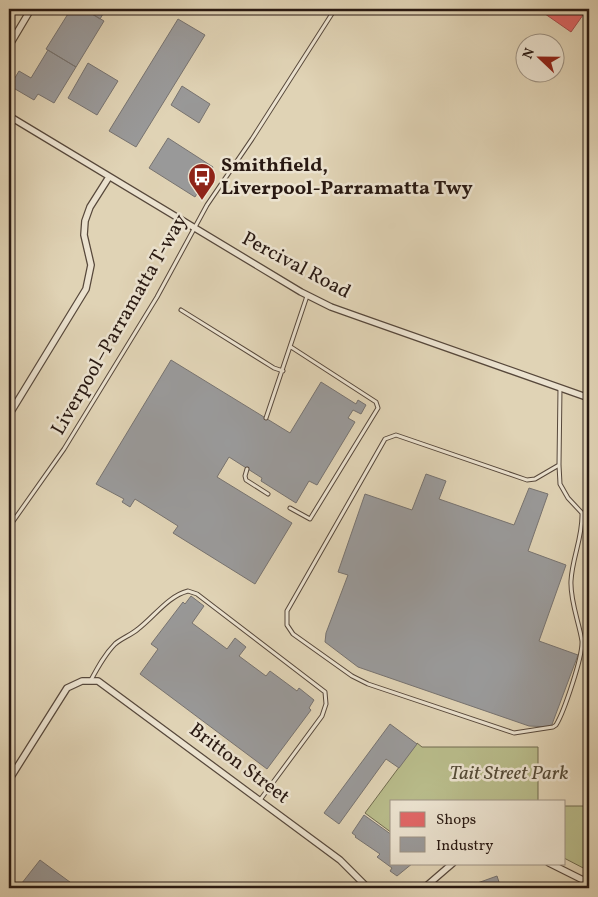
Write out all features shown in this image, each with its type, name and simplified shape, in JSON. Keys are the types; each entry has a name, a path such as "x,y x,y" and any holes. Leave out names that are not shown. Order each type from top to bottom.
{"street":[{"path":"9,46 31,9"},
{"name":"Percival Road","path":"9,116 307,295 362,318 589,398"},
{"path":"9,415 86,289 91,265 84,235 85,220 90,207 109,177"},
{"path":"9,780 62,695 72,684 81,679 91,680"},
{"name":"Britton Street","path":"91,680 104,685 340,860 368,888"},
{"path":"424,888 452,864"},
{"path":"551,864 589,883"}],"lane":[{"name":"Liverpool–Parramatta T-way","path":"9,527 64,449 98,395 157,297 207,205 255,135 335,9"},
{"path":"266,418 307,295"},
{"path":"181,310 274,368 283,371"},
{"path":"290,508 310,520 378,408 376,402 291,347"},
{"path":"559,465 535,479 528,480 396,435 385,439 287,611 287,625 293,634 352,676 368,684 514,733 553,727 559,721 582,653 582,643 571,583 572,568 581,535 582,513 560,484 560,388"},
{"path":"247,469 246,480 268,494"},
{"path":"91,680 101,662 119,641 137,630 171,599 188,591 197,594 325,692 326,704 322,716 260,800"}],"green space":[{"name":"Tait Street Park","path":"417,743 422,747 538,747 538,800 390,800 390,832 365,813"},
{"name":"Tait Street Park","path":"566,806 589,806 589,871 566,859"}],"building: Shops":[{"path":"538,9 589,9 589,20 583,15 571,32"}],"building: Industry":[{"path":"71,9 84,9 104,21 76,67 46,49"},
{"path":"84,9 106,9 100,19"},
{"path":"178,19 205,35 136,147 109,131"},
{"path":"48,50 76,67 54,103 38,94 34,100 10,86 19,71 31,78"},
{"path":"88,63 118,81 97,115 68,98"},
{"path":"182,86 210,104 199,123 171,105"},
{"path":"168,138 213,167 195,197 149,168"},
{"path":"171,360 290,433 321,382 356,404 358,400 366,405 361,414 353,410 348,418 355,422 317,485 309,481 296,503 261,481 262,478 229,457 217,477 292,523 255,584 173,533 178,526 135,499 130,507 122,502 124,499 96,484"},
{"path":"426,474 446,481 439,499 514,525 529,488 548,494 528,551 566,565 539,641 578,655 551,727 529,726 358,667 325,642 326,633 348,575 338,572 365,494 412,510"},
{"path":"191,596 204,606 192,623 227,649 235,638 246,647 239,656 266,676 270,671 297,691 299,688 314,700 309,708 311,710 267,769 140,674 158,649 151,644 183,602 185,604"},
{"path":"390,724 417,744 399,768 386,759 339,824 324,813"},
{"path":"364,815 390,834 390,864 412,864 397,876 390,871 392,868 377,857 380,854 352,833"},
{"path":"40,860 78,888 18,888"},
{"path":"497,876 501,888 470,888 469,886"}],"place":[{"name":"Smithfield, Liverpool-Parramatta Twy","path":"202,201"}]}
